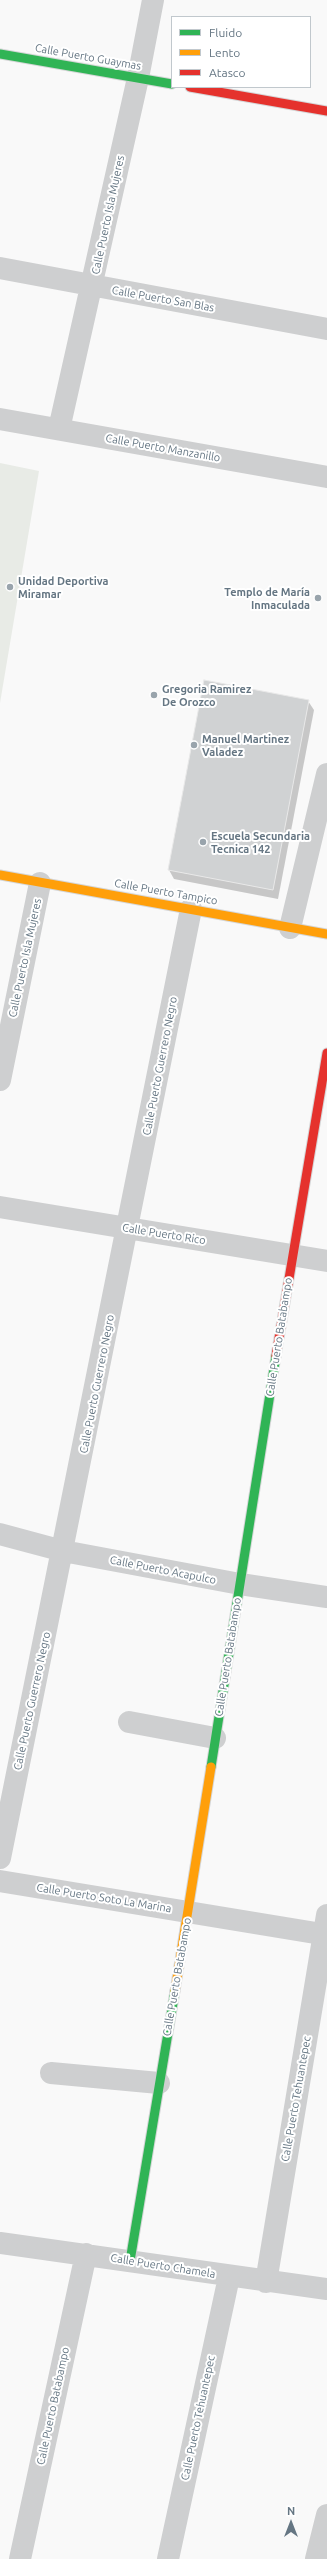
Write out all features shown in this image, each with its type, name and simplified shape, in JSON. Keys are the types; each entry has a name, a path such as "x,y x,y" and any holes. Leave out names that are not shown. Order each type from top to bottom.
{"street":[{"name":"Calle Puerto Isla Mujeres","path":"59,429 138,78 153,0"},
{"name":"Calle Puerto Guaymas","path":"0,54 171,84"},
{"path":"196,88 327,111"},
{"name":"Calle Puerto San Blas","path":"0,268 327,329"},
{"name":"Calle Puerto Manzanillo","path":"0,419 327,476"},
{"path":"290,928 327,774"},
{"name":"Calle Puerto Tampico","path":"0,875 191,908 327,934"},
{"name":"Calle Puerto Isla Mujeres","path":"0,1080 40,883"},
{"name":"Calle Puerto Guerrero Negro","path":"0,1858 128,1228 191,908"},
{"name":"Calle Puerto Batabampo","path":"130,2261 188,1912 292,1255 327,1053"},
{"name":"Calle Puerto Rico","path":"0,1206 327,1261"},
{"name":"Calle Puerto Acapulco","path":"0,1534 63,1551 240,1584 327,1597"},
{"path":"130,1722 215,1738"},
{"name":"Calle Puerto Soto La Marina","path":"0,1881 188,1912 326,1928"},
{"name":"Calle Puerto Tehuantepec","path":"266,2282 326,1928"},
{"path":"51,2073 159,2083"},
{"name":"Calle Puerto Chamela","path":"0,2243 86,2254 229,2277 327,2289"},
{"name":"Calle Puerto Batabampo","path":"20,2559 86,2254"},
{"name":"Calle Puerto Tehuantepec","path":"168,2559 229,2277"},
{"path":"316,2559 327,2515"}],"shaded area":[{"name":"Unidad Deportiva Miramar","path":"0,463 39,471 0,703"}],"building":[{"path":"204,680 309,700 273,890 168,870"}],"traffic: fast":[{"path":"0,54 171,84"},
{"path":"211,1767 276,1356"},
{"path":"130,2261 175,1991"}],"traffic: slow":[{"path":"0,875 327,934"},
{"path":"175,1991 211,1767"}],"traffic: jam":[{"path":"196,88 327,111"},
{"path":"276,1356 327,1053"}],"place":[{"name":"Unidad Deportiva Miramar","path":"10,587"},
{"name":"Templo de María Inmaculada","path":"318,598"},
{"name":"Gregoria Ramirez De Orozco","path":"154,695"},
{"name":"Manuel Martinez Valadez","path":"194,745"},
{"name":"Escuela Secundaria Tecnica 142","path":"203,842"}]}
